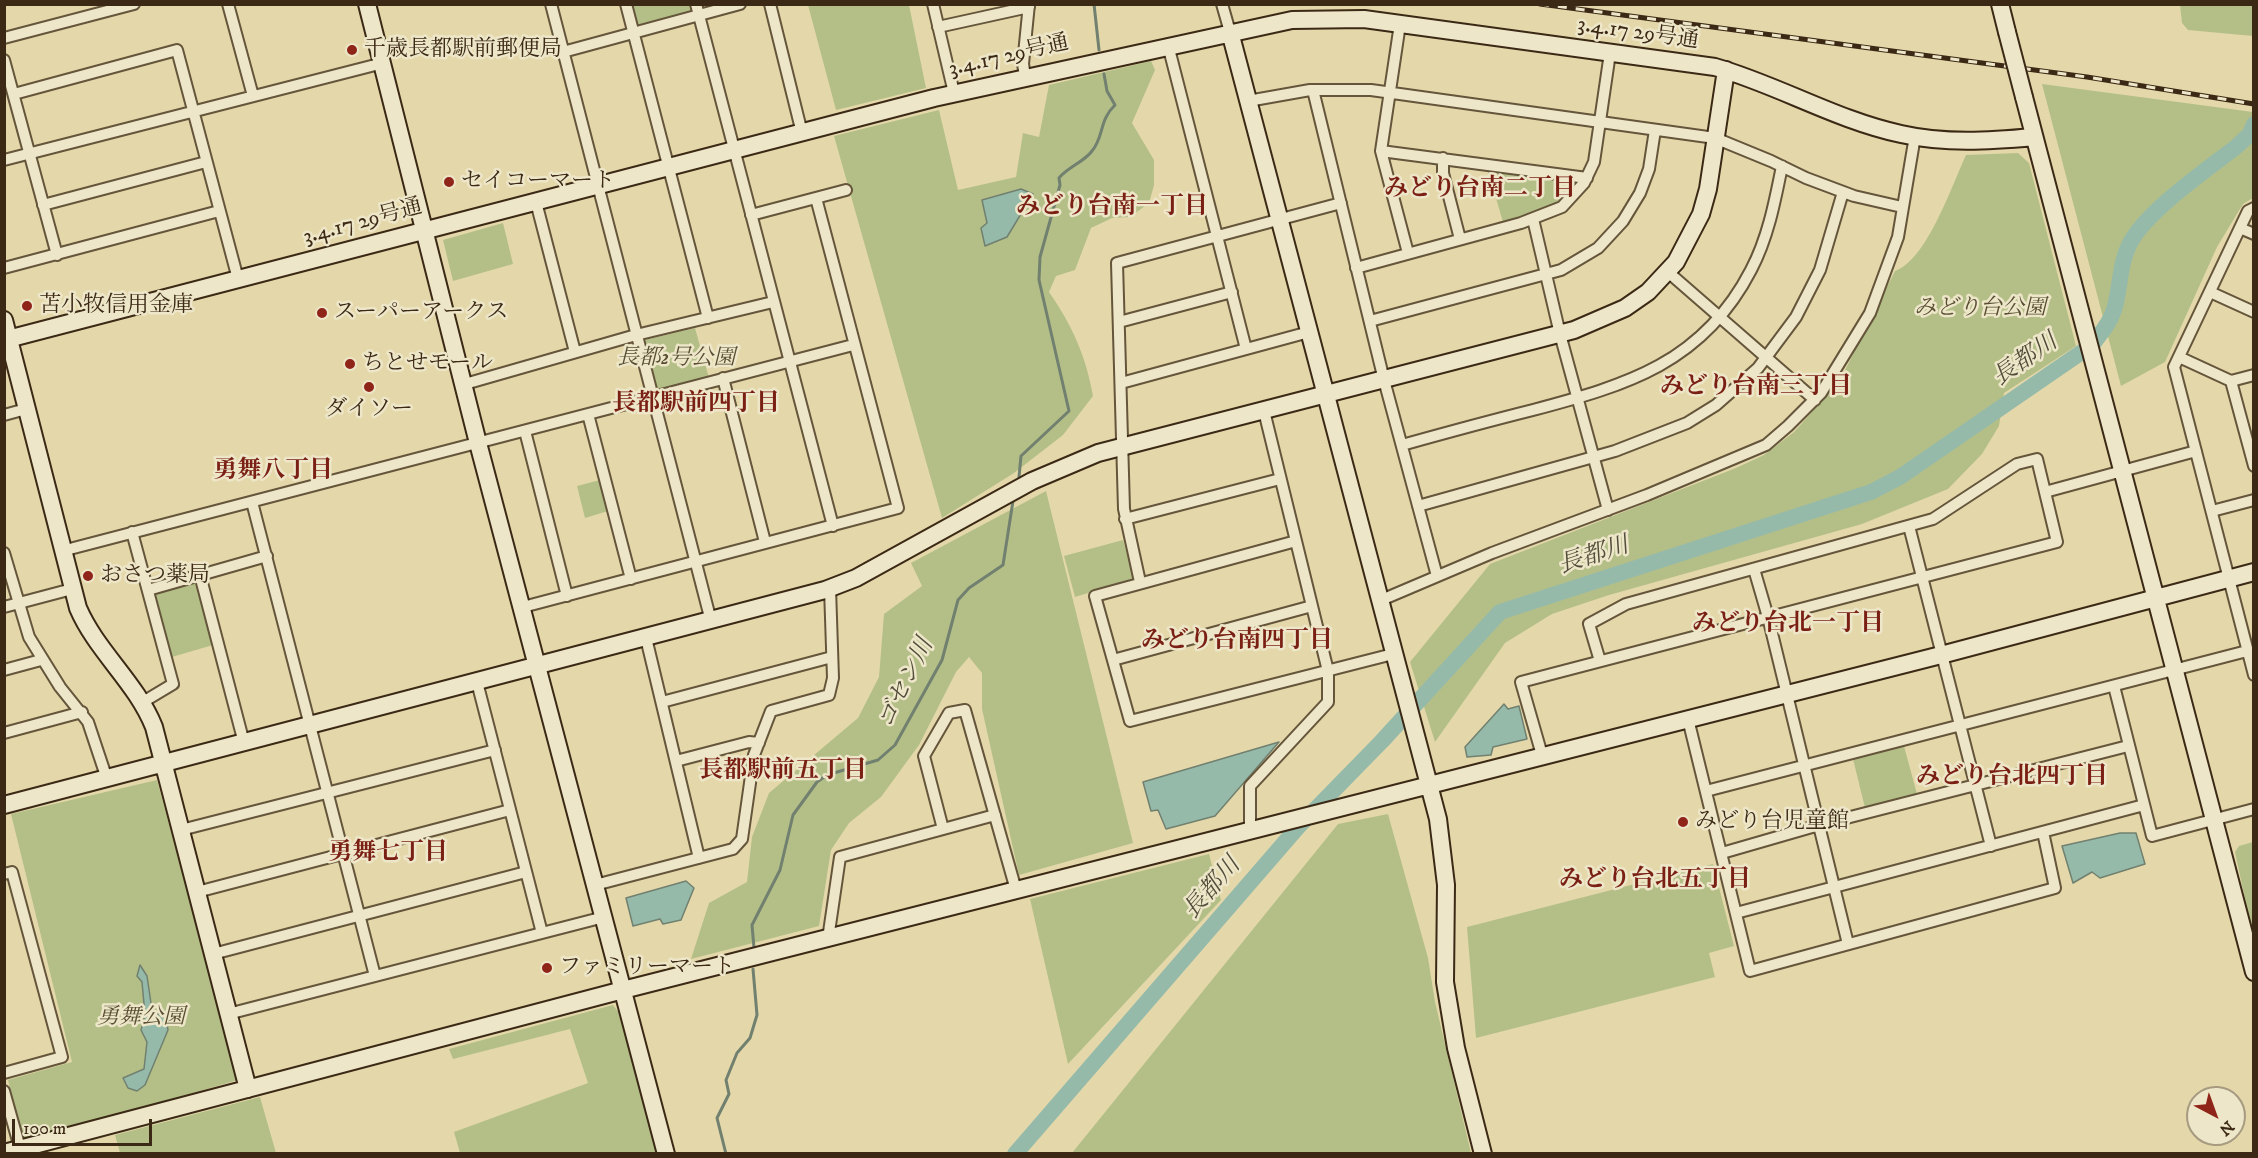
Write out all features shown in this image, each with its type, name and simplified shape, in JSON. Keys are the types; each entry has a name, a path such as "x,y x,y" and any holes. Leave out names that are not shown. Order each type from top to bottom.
{"street":[{"path":"4,38 134,4"},
{"path":"228,4 253,96"},
{"path":"367,4 465,384 478,443 666,1154"},
{"path":"551,4 711,621"},
{"path":"626,4 708,318"},
{"path":"563,52 634,33 698,10 740,4"},
{"path":"770,4 802,133"},
{"path":"933,4 954,93"},
{"path":"1222,4 1438,819 1446,885 1445,982 1456,1048 1483,1154"},
{"path":"2000,4 2173,670 2215,819 2253,972"},
{"path":"938,27 1029,6 1023,64 1025,76"},
{"path":"698,10 788,362 833,526"},
{"name":"3.4.17 29号通","path":"7,340 954,93 1230,32 1317,18 1364,19 1726,70 1767,83 1857,122 1915,136 1963,141 2034,137"},
{"path":"1400,24 1381,151 1408,254"},
{"path":"1168,45 1246,349"},
{"path":"14,94 177,50 238,279"},
{"path":"1356,268 1533,219 1562,207 1587,178 1597,150 1610,53"},
{"path":"4,60 57,255"},
{"path":"4,160 383,63"},
{"path":"4,805 830,588 856,578 1032,481 1098,453 1326,396 1598,322 1625,308 1648,292 1668,272 1684,250 1701,214 1708,189 1726,70"},
{"path":"1248,101 1335,88 1389,93 1714,138 1843,192 1902,207"},
{"path":"1313,90 1384,380 1437,576"},
{"path":"1370,321 1546,274 1578,261 1598,248 1623,221 1645,181 1655,130"},
{"path":"1379,601 1766,444 1815,400 1839,368 1870,313 1890,265 1915,136"},
{"path":"1381,151 1587,178"},
{"path":"1443,158 1443,174 1460,239"},
{"path":"44,205 207,162"},
{"path":"1402,445 1614,388 1660,366 1690,344 1719,317 1745,280 1759,252 1774,205 1782,166"},
{"path":"751,215 846,190"},
{"path":"1418,506 1594,458 1699,417 1732,392 1766,359 1796,317 1816,280 1843,192"},
{"path":"523,607 898,508 853,345 816,198"},
{"path":"536,202 575,352"},
{"path":"1140,582 1125,519 1122,484 1124,447 1117,263 1341,203"},
{"path":"2253,208 2248,211 2174,367 2253,675"},
{"path":"4,268 219,211"},
{"path":"1533,219 1560,334 1608,510"},
{"path":"2240,228 2253,234"},
{"path":"1668,272 1815,400"},
{"path":"1119,322 1232,292"},
{"path":"2210,292 2253,312"},
{"path":"465,384 636,335 773,302"},
{"path":"4,320 7,340 72,589 82,617 95,640 143,702 154,727 248,1089"},
{"path":"1121,383 1309,332"},
{"path":"62,550 853,345"},
{"path":"2179,357 2231,381 2253,375"},
{"path":"723,378 765,542"},
{"path":"2231,381 2250,438 2253,466"},
{"path":"4,415 26,409"},
{"path":"1250,828 1250,786 1328,702 1328,671 1264,411"},
{"path":"588,414 631,579"},
{"path":"525,431 567,596"},
{"path":"2045,492 2196,451"},
{"path":"1542,755 1521,682 2057,542 2037,459 2017,464 1933,519 1626,604 1589,624 1600,661"},
{"path":"1125,519 1281,479"},
{"path":"2212,511 2253,500"},
{"path":"252,502 375,976"},
{"path":"1909,526 1991,846"},
{"path":"132,532 173,684 143,702"},
{"path":"1296,541 1095,596 1130,721 1393,654"},
{"path":"4,553 17,603 41,660 82,712 95,736 107,778"},
{"path":"148,590 267,556"},
{"path":"1754,569 1768,617 1848,944"},
{"path":"4,1091 12,1150 1250,828 1941,655 2253,572"},
{"path":"200,575 244,743"},
{"path":"595,885 732,849 742,839 750,778 759,743 771,711 829,695 833,678 830,588"},
{"path":"4,607 72,589"},
{"path":"1113,660 1312,606"},
{"path":"646,638 699,858"},
{"path":"1706,791 2247,651"},
{"path":"662,702 832,657"},
{"path":"4,670 41,660"},
{"path":"477,682 542,933"},
{"path":"2114,686 2152,836 2253,809"},
{"path":"943,829 924,756 949,713 965,710 1016,890"},
{"path":"4,733 82,712"},
{"path":"1688,718 1750,971 2055,888 2043,832"},
{"path":"676,761 749,742 759,743"},
{"path":"1722,853 1819,825 2128,746"},
{"path":"181,830 495,750"},
{"path":"1736,913 2144,806"},
{"path":"197,892 510,810"},
{"path":"828,939 840,857 995,815"},
{"path":"4,874 12,872 62,1057 4,1073"},
{"path":"213,954 526,872"},
{"path":"228,1014 604,917"}],"green space":[{"path":"632,5 690,5 693,13 637,27"},
{"path":"808,5 909,5 926,88 836,110"},
{"path":"2180,5 2253,5 2253,36 2188,30 2182,23"},
{"path":"1151,61 1155,70 1132,123 1154,160 1154,185 1149,203 1130,217 1112,218 1091,228 1075,270 1056,276 1049,292 1077,341 1093,396 1063,435 1014,473 942,518 834,136 939,110 958,190 1016,177 1023,133 1039,137 1049,85"},
{"path":"2042,84 2253,112 2253,198 2243,204 2217,247 2165,362 2121,386"},
{"name":"みどり台公園","path":"2018,153 2029,163 2076,346 2004,393 1999,426 1982,454 1948,489 1862,524 1609,595 1552,614 1505,643 1435,742 1410,662 1490,564 1736,468 1764,455 1794,432 1839,382 1895,271 1907,264 1928,237 1966,155"},
{"path":"1487,168 1572,180 1575,186 1558,201 1542,210 1503,222"},
{"path":"503,223 513,264 453,281 443,240"},
{"name":"長都2号公園","path":"695,328 709,378 657,391 645,340"},
{"path":"600,480 608,511 585,518 577,486"},
{"path":"1046,491 1133,843 1019,875 982,709 982,673 969,657 956,672 919,745 881,797 849,823 831,850 819,926 691,959 709,903 747,882 752,837 769,793 858,718 879,677 884,614 922,586 911,563"},
{"path":"1123,540 1134,579 1075,597 1064,556"},
{"path":"195,583 213,645 172,657 155,594"},
{"path":"1904,746 1917,794 1865,808 1853,759"},
{"name":"勇舞公園","path":"157,780 238,1080 23,1142 8,1080 72,1062 11,814"},
{"path":"1388,814 1428,958 1435,1002 1471,1153 1072,1153 1338,824"},
{"path":"2254,842 2253,937 2235,852 2239,846"},
{"path":"1209,854 1221,900 1068,1064 1030,899"},
{"path":"1713,864 1734,946 1709,953 1715,977 1476,1038 1467,927"},
{"path":"613,1005 623,1018 656,1153 460,1153 454,1132 588,1083 570,1029 453,1059 449,1049"},
{"path":"260,1097 276,1153 120,1153 115,1135"}],"shaded area":[{"path":"1021,189 1033,194 1007,237 985,246 981,228 987,223 982,200"},
{"path":"1504,704 1508,709 1519,706 1527,739 1493,747 1491,755 1467,757 1465,747"},
{"path":"1279,742 1215,816 1166,829 1158,810 1151,811 1143,782"},
{"path":"2120,833 2136,833 2145,864 2100,878 2092,872 2073,883 2062,846"},
{"path":"686,881 694,888 681,920 663,924 660,919 633,926 626,898"},
{"path":"140,965 147,976 152,1010 166,1019 168,1030 145,1085 137,1091 128,1088 123,1078 144,1069 147,1042 141,1030 145,1015 142,982 137,976"}],"waterway":[{"name":"ゴセン川","path":"1094,4 1099,50"},
{"name":"ゴセン川","path":"1019,477 1021,456 1069,411 1039,280 1040,257 1060,185 1059,178 1085,158 1096,146 1106,117 1115,105 1107,91 1104,74"},
{"name":"長都川","path":"1015,1154 1298,827 1382,741 1500,612 1871,492 1900,477 2092,345 2112,315 2126,251 2138,231 2178,192 2236,147 2250,134 2254,124"},
{"name":"ゴセン川","path":"754,948 752,925 780,870 793,815 817,782 827,775 878,760 895,745 942,660 958,600 969,588 1003,565 1013,501"},
{"name":"ゴセン川","path":"726,1154 717,1118 729,1094 726,1080 737,1053 750,1038 757,1015 753,969"}],"railway":[{"path":"1540,4 2087,77 2254,104"}],"place":[{"name":"千歳長都駅前郵便局","path":"352,50"},
{"name":"セイコーマート","path":"449,182"},
{"name":"苫小牧信用金庫","path":"27,306"},
{"name":"スーパーアークス","path":"322,313"},
{"name":"ちとせモール","path":"350,364"},
{"name":"ダイソー","path":"369,387"},
{"name":"おさつ薬局","path":"88,576"},
{"name":"みどり台児童館","path":"1683,822"},
{"name":"ファミリーマート","path":"547,968"}],"district":[{"name":"みどり台南二丁目","path":"1480,190"},
{"name":"みどり台南一丁目","path":"1112,208"},
{"name":"みどり台南三丁目","path":"1756,388"},
{"name":"長都駅前四丁目","path":"696,405"},
{"name":"勇舞八丁目","path":"273,472"},
{"name":"みどり台北一丁目","path":"1788,625"},
{"name":"みどり台南四丁目","path":"1237,642"},
{"name":"長都駅前五丁目","path":"783,772"},
{"name":"みどり台北四丁目","path":"2012,778"},
{"name":"勇舞七丁目","path":"388,854"},
{"name":"みどり台北五丁目","path":"1655,881"}]}
